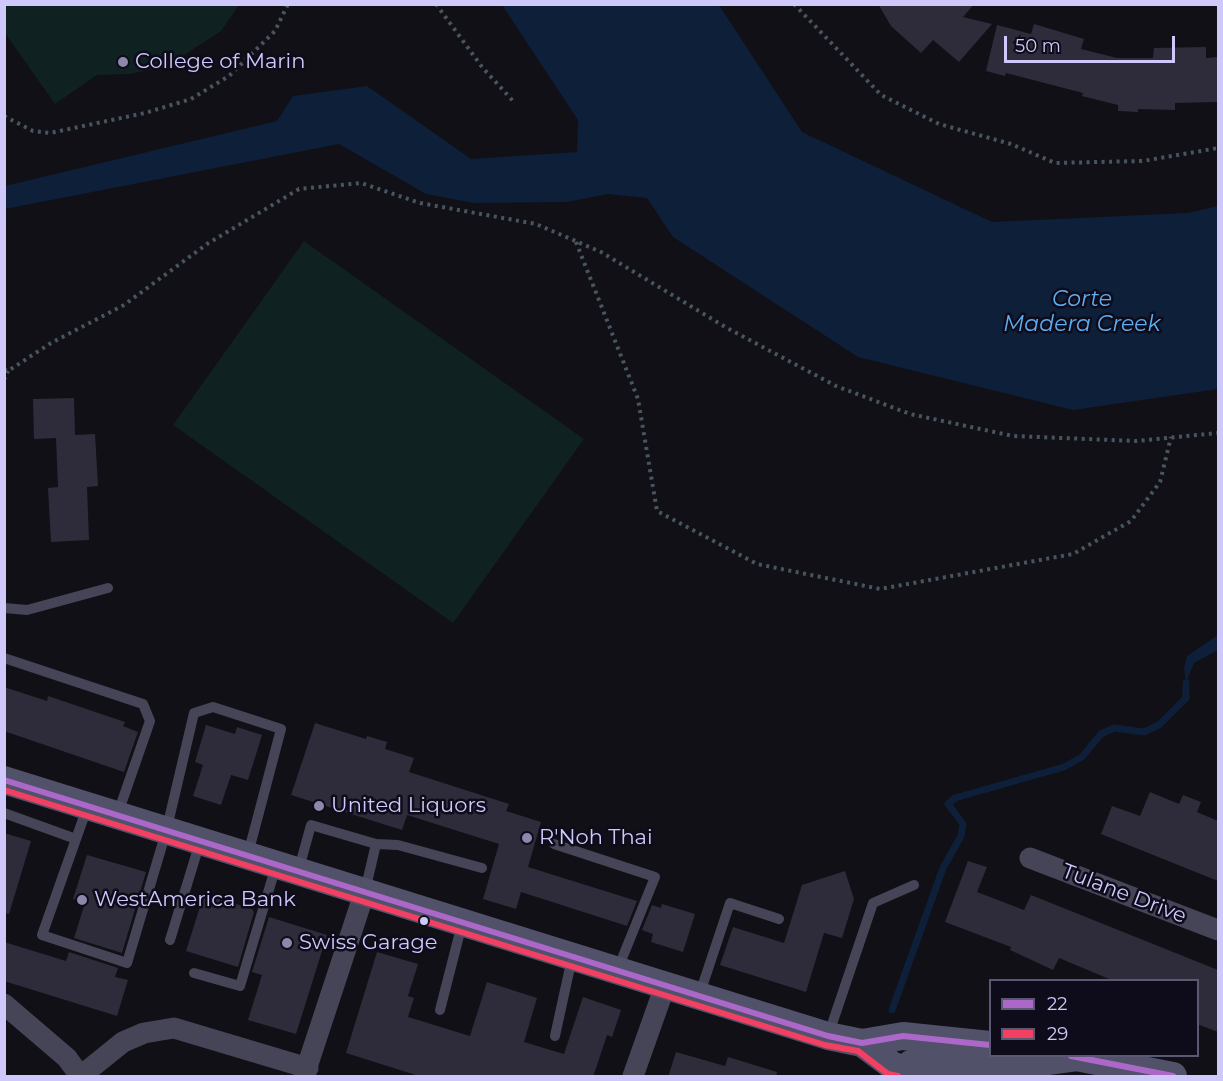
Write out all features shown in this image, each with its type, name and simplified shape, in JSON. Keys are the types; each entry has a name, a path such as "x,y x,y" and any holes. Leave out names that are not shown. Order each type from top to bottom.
{"main road":[{"path":"4,780 364,894 828,1036 862,1043 903,1036 989,1046"},
{"path":"862,1043 891,1071 935,1077"},
{"path":"891,1071 940,1061 1020,1065 1069,1057"},
{"path":"1080,1057 1173,1077"}],"street":[{"name":"Tulane Drive","path":"1030,858 1218,930"},
{"path":"4,1004 67,1058 81,1077 123,1042 144,1034 174,1028 306,1072 364,894"},
{"path":"633,1077 665,986"}],"lane":[{"path":"4,609 27,610 108,588"},
{"path":"4,658 143,704 150,721 117,816"},
{"path":"87,807 42,935 127,963 166,832 194,713 213,707 281,729 247,857"},
{"path":"4,813 76,838"},
{"path":"194,973 240,986 287,869 311,825 376,844 398,845 482,868"},
{"path":"170,940 201,842"},
{"path":"364,894 376,844"},
{"path":"554,844 655,877 617,971"},
{"path":"828,1036 873,903 914,885"},
{"path":"699,996 730,903 779,919"},
{"path":"440,1010 462,924"},
{"path":"555,1036 572,957"}],"path":[{"path":"4,116 33,131 50,133 145,113 191,99 229,76 275,31 288,4"},
{"path":"436,4 482,67 513,101"},
{"path":"794,4 881,95 939,124 1011,144 1054,163 1143,161 1218,148"},
{"path":"4,380 6,370 51,342 124,304 207,244 299,189 361,183 420,203 536,224 601,252 727,328 836,386 910,414 1013,436 1136,441 1218,433"},
{"path":"576,241 638,399 657,511 757,564 880,589 1073,554 1131,521 1160,482 1172,437"}],"shaded area":[{"path":"4,5 239,5 221,31 178,59 159,68 130,74 97,75 55,104 5,33"},
{"path":"304,241 584,439 453,623 173,425"}],"water":[{"name":"Corte Madera Creek","path":"502,5 719,5 802,132 992,222 1188,213 1218,206 1218,389 1073,410 858,357 673,237 647,198 608,194 567,202 474,203 426,194 339,144 5,209 5,186 277,121 293,96 367,86 471,159 577,152 578,120"},
{"path":"1218,635 1218,650 1194,663 1186,683 1184,668 1187,656"}],"building":[{"path":"878,4 974,4 963,17 992,24 959,62 933,40 921,53 891,26"},
{"path":"1034,24 1084,39 1081,49 1117,58 1153,58 1154,48 1206,47 1206,58 1218,57 1218,102 1175,103 1175,110 1118,111 1118,105 1082,96 1083,93 1006,73 1005,76 986,71 997,25 1031,34"},
{"path":"74,398 75,435 95,434 98,486 87,487 89,540 51,542 48,488 58,487 56,438 34,439 33,399"},
{"path":"4,687 47,701 48,696 125,722 123,726 138,732 124,772 4,731"},
{"path":"315,723 366,739 367,736 387,742 385,749 414,758 409,772 509,804 506,811 541,822 528,867 637,901 627,926 521,892 516,909 483,899 499,844 407,815 402,830 291,795"},
{"path":"206,725 235,734 237,727 262,735 248,780 231,775 221,805 193,796 203,765 195,762"},
{"path":"1150,792 1179,804 1183,795 1201,802 1197,812 1218,821 1218,881 1101,834 1112,806 1140,816"},
{"path":"4,833 31,841 9,914 4,913"},
{"path":"87,855 146,872 122,953 74,938 85,903 73,899"},
{"path":"968,861 987,867 977,892 1024,910 1031,895 1218,970 1218,1032 1199,1025 1199,979 1109,979 1059,958 1053,970 1010,950 1011,947 945,922"},
{"path":"845,871 854,899 842,938 824,933 806,992 720,965 733,927 784,943 802,885"},
{"path":"204,894 252,909 254,912 238,967 186,951"},
{"path":"662,904 695,914 683,952 651,942 653,934 642,930 652,905 661,908"},
{"path":"269,917 327,935 296,1034 248,1020 262,975 252,972"},
{"path":"4,942 66,961 69,952 118,968 115,977 128,980 117,1016 4,981"},
{"path":"377,952 418,964 408,996 414,998 408,1017 470,1036 487,982 537,998 524,1042 564,1054 583,997 621,1010 612,1037 607,1035 593,1077 422,1077 346,1053"},
{"path":"676,1052 725,1066 728,1057 777,1072 776,1077 668,1077"}],"waterway":[{"path":"892,1010 943,868 961,836 963,824 948,804 955,798 1064,767 1082,757 1101,734 1114,728 1144,732 1159,725 1186,698 1186,683"}],"transit line":[{"name":"22","path":"4,780 828,1036 862,1043 903,1036 989,1045"},
{"name":"29","path":"4,790 825,1045 858,1051 888,1074 898,1076"},
{"name":"22","path":"1076,1057 1173,1076"}],"place":[{"name":"College of Marin","path":"123,62"},
{"name":"United Liquors","path":"319,806"},
{"name":"R'Noh Thai","path":"527,838"},
{"name":"WestAmerica Bank","path":"82,900"},
{"name":"Swiss Garage","path":"287,943"}]}
